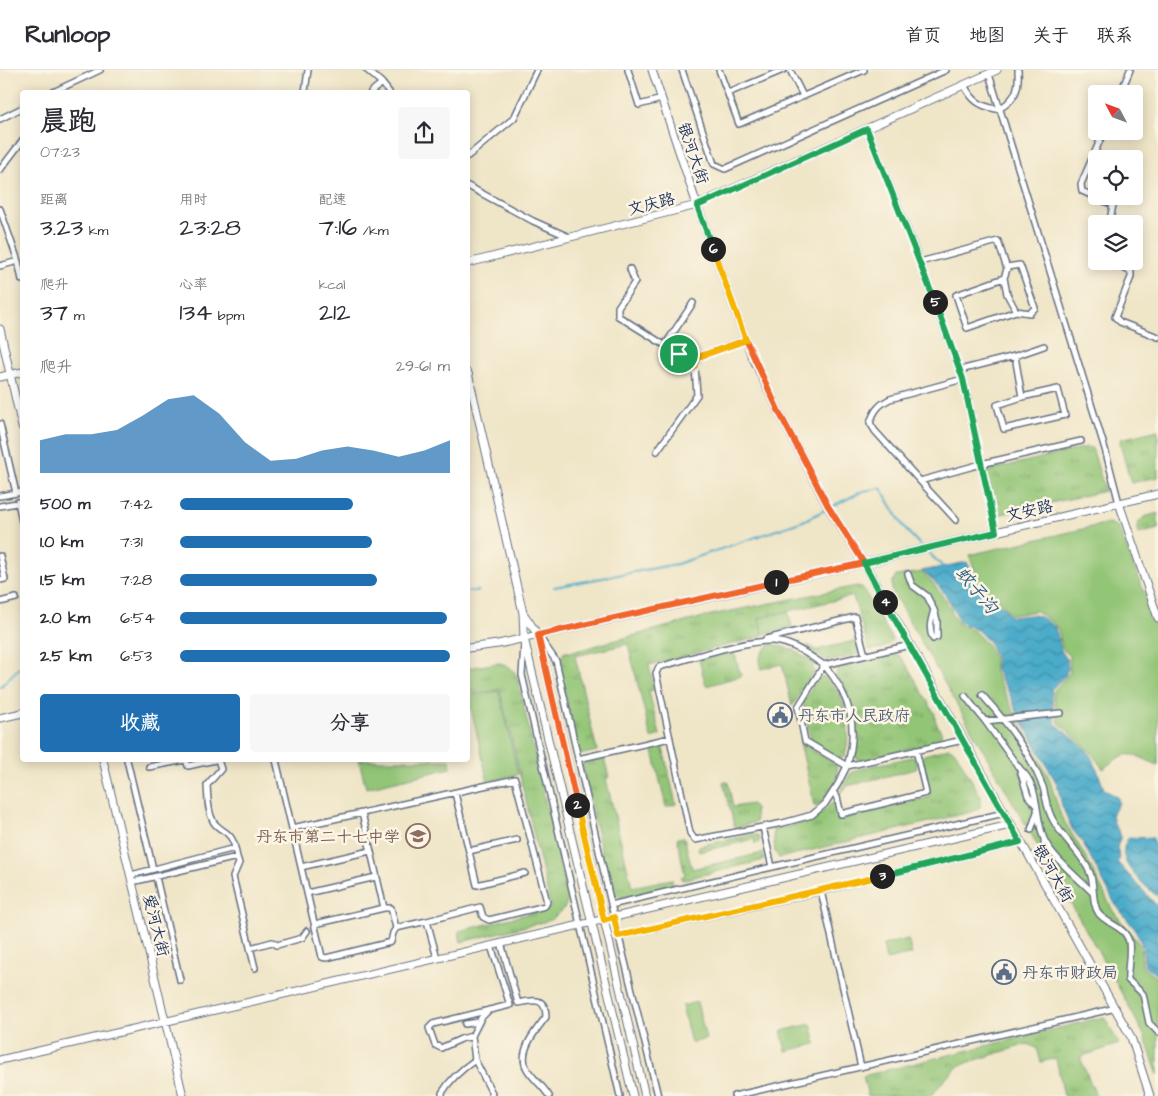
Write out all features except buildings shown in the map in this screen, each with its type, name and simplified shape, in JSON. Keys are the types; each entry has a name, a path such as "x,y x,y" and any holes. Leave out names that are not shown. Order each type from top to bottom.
{"main road":[{"name":"银河大街","path":"652,70 697,206 746,340 779,412 829,508 864,563 1010,825 1116,1008 1131,1037 1150,1096"},
{"name":"文庆路","path":"470,262 697,206 998,70"},
{"path":"0,329 20,418"},
{"path":"0,377 20,372"},
{"path":"470,382 523,613 524,638 633,1096"},
{"name":"文安路","path":"470,648 498,644 864,563 1158,494"},
{"path":"1119,503 1158,618"},
{"path":"523,613 538,635 645,1096"},
{"path":"0,718 20,713"},
{"name":"爱河大街","path":"103,762 183,1096"},
{"path":"0,1060 1010,825"}],"street":[{"path":"61,90 100,70"},
{"path":"304,90 308,70"},
{"path":"367,70 388,90"},
{"path":"470,154 514,118 537,70"},
{"path":"628,70 639,105 662,99"},
{"path":"682,70 714,164 725,169 946,70"},
{"path":"719,70 739,124 864,70"},
{"path":"728,93 783,70"},
{"path":"790,70 803,96"},
{"path":"964,85 970,97 985,107 999,108 1010,102 1016,94 1018,70"},
{"path":"1124,85 1130,70"},
{"path":"989,74 1119,503"},
{"path":"373,90 382,83"},
{"path":"0,119 20,109"},
{"path":"867,129 920,262 963,379 996,532"},
{"path":"1100,140 1081,184 1082,191 1113,205 1111,215"},
{"path":"0,170 20,144"},
{"path":"470,187 533,221 569,237"},
{"path":"0,209 20,270"},
{"path":"920,262 998,241 1007,267 1004,278 1007,294 1016,311"},
{"path":"0,266 18,261"},
{"path":"1004,278 956,295 967,328 1016,311 1030,313 1035,308 1020,265 1007,267"},
{"path":"630,269 634,282 618,307 618,316 679,354"},
{"path":"1127,270 1131,272 1131,277 1115,317 1120,322 1158,337"},
{"path":"665,345 693,303"},
{"path":"698,357 746,340"},
{"path":"960,370 1015,356 1044,346"},
{"path":"695,367 686,370 680,367 677,360 679,354 688,349 694,351 698,357"},
{"path":"1015,356 1022,397"},
{"path":"657,451 697,395 695,367 698,357"},
{"path":"956,520 875,431 870,423 879,404 890,399 963,379"},
{"path":"1058,389 1065,415 1004,429 997,405 1022,397 1058,389"},
{"path":"0,424 19,492 0,496"},
{"path":"920,481 980,464 1081,441"},
{"path":"0,506 20,502"},
{"path":"0,556 5,579 0,580"},
{"path":"908,574 912,585 926,596 934,610 930,623 930,633 935,638"},
{"path":"0,602 16,598"},
{"path":"755,642 779,641 799,649 824,665 834,677 846,699 851,720 853,748 847,766 834,792 825,804 812,815 695,840 690,833 656,673 659,667 755,642 855,616 865,656"},
{"path":"538,635 556,661 618,936 658,1096"},
{"path":"524,638 522,675 620,1096"},
{"path":"910,645 824,665 798,707 805,741 847,766 963,740"},
{"path":"982,695 1002,718 1028,758 1039,779 1052,818 1060,832 1076,850 1090,873 1099,914 1120,928 1129,941 1128,980 1143,994 1149,1022 1158,1032"},
{"path":"965,696 1026,774 1036,798 1044,840 1045,857"},
{"path":"985,721 1061,713"},
{"path":"578,759 670,738"},
{"path":"834,792 841,814 926,793 916,750"},
{"path":"127,762 153,869"},
{"path":"148,767 174,762"},
{"path":"186,762 188,766 207,762"},
{"path":"218,762 222,768 207,785 208,802 214,822 233,840 238,863 233,877 255,968"},
{"path":"276,762 322,956 326,958 391,942 396,928 391,908 315,924"},
{"path":"292,828 515,779 547,902 545,906 489,920 483,917 480,907 396,928"},
{"path":"455,793 477,885 525,873"},
{"path":"1031,830 1037,808"},
{"path":"611,905 1004,813"},
{"path":"362,814 384,908"},
{"path":"763,827 772,867"},
{"path":"469,851 517,840"},
{"path":"1044,840 1051,851 1093,893"},
{"path":"618,936 1020,842"},
{"path":"132,879 153,869 235,848"},
{"path":"301,868 370,851"},
{"path":"132,879 156,877 237,857"},
{"path":"307,893 376,876"},
{"path":"156,877 180,980"},
{"path":"821,890 861,1067"},
{"path":"427,921 437,958"},
{"path":"250,948 272,942 277,945 302,938 307,931"},
{"path":"501,943 518,1003"},
{"path":"491,946 510,1005"},
{"path":"472,1036 442,1048 435,1045 429,1028 433,1024 489,1010 534,1000 539,1001 544,1005 546,1017 531,1037 524,1064 550,1096"},
{"path":"734,1096 1116,1008"},
{"path":"489,1010 478,1022 472,1036 475,1060 492,1093 491,1096"},
{"path":"465,1024 478,1022"},
{"path":"442,1096 447,1083 475,1060"}],"green space":[{"path":"1158,430 1158,477 1131,483 1120,444 1121,439"},
{"path":"1087,447 1092,448 1105,491 997,515 986,471"},
{"path":"1158,513 1158,529 1138,534 1138,523 1144,517"},
{"path":"1109,523 1118,527 1158,627 1158,765 1135,755 1124,755 1103,769 1090,751 1058,722 1053,692 1070,672 1069,656 1062,648 1058,629 1036,611 1012,615 1001,603 990,599 981,585 969,555"},
{"path":"922,572 932,582 951,608 952,615 959,624 974,631 987,644 994,658 995,672 1049,778 1061,816 1087,859 1113,911 1140,945 1143,968 1158,979 1158,1075 1144,1035 1114,979 892,591 892,583 896,576"},
{"path":"857,586 862,587 891,637 892,641 887,646 869,650 853,596 760,618 763,634 760,637 649,665 654,689 649,692 660,735 651,738 628,644 575,656 597,751 579,755 559,665 564,652 572,652 711,615"},
{"path":"788,611 792,627 763,634 759,618"},
{"path":"854,641 857,643 859,654 837,660 827,660 808,649 808,645 817,650"},
{"path":"772,644 794,650 813,663 814,673 792,706 782,664 761,669 759,660 764,650"},
{"path":"731,653 735,655 741,676 706,686 699,660"},
{"path":"896,654 906,664 935,714 936,722 941,731 941,738 939,741 864,760 857,759 854,754 856,738 853,715 838,679 837,670 840,667"},
{"path":"499,663 510,667 517,677 568,899 565,907 551,920 461,942 459,931 551,908 500,690 470,694 470,668"},
{"path":"825,676 838,692 843,702 848,724 845,756 840,759 811,741 803,703 817,679"},
{"path":"499,691 518,774 488,782 470,705 470,696"},
{"path":"800,742 836,765 837,777 835,782 829,793 817,807 814,806"},
{"path":"662,744 676,804 666,807 652,747"},
{"path":"949,748 955,751 981,797 980,807 975,811 779,858 775,851 773,830 798,824 812,818 832,803 835,803 839,820 930,797 922,758 924,755"},
{"path":"912,757 915,759 916,769 847,786 841,793 840,791 851,773 862,768"},
{"path":"604,758 609,777 606,779 632,887 672,879 673,886 626,897 617,896 609,887 582,764"},
{"path":"360,762 450,762 451,768 366,788"},
{"path":"723,782 728,782 733,807 752,804 755,809 756,822 735,828"},
{"path":"754,834 759,836 759,842 755,844 754,839 699,852 698,850 699,846"},
{"path":"684,837 692,869 763,853 764,860 682,880 681,877 685,875 677,838"},
{"path":"908,939 912,954 886,960 883,945"},
{"path":"697,1002 706,1039 691,1043 682,1006"},
{"path":"1104,1017 1119,1044 1080,1057 1096,1096 1064,1096 1056,1058 1041,1062 1037,1048 1027,1044 960,1065 931,1096 868,1096 863,1076"},
{"path":"811,1024 816,1044 786,1051 781,1031"}],"water":[{"path":"967,562 982,594 990,602 1003,606 1011,617 1034,615 1043,618 1055,627 1061,650 1067,660 1068,669 1065,676 1051,690 1055,723 1087,750 1095,764 1104,789 1118,798 1119,803 1112,815 1114,824 1120,833 1117,847 1120,859 1117,862 1158,907 1158,976 1145,966 1142,945 1134,928 1115,904 1083,843 1072,829 1062,806 1057,784 996,670 996,659 989,642 977,630 959,622 944,594 934,581 922,571"},
{"path":"1129,837 1153,838 1154,844 1158,848 1158,897 1137,878 1126,863 1124,846"}],"waterway":[{"name":"蚊子沟","path":"831,507 863,491 881,488 905,529 923,548"},
{"name":"蚊子沟","path":"554,587 677,564 803,521 827,509"},
{"name":"蚊子沟","path":"927,551 943,567"},
{"name":"蚊子沟","path":"470,591 479,591"},
{"name":"蚊子沟","path":"0,687 20,667"}],"place":[{"name":"丹东市人民政府","path":"780,715"},
{"name":"丹东市第二十七中学","path":"418,836"},
{"name":"丹东市财政局","path":"1004,972"}],"route":[{"path":"679,354 677,357 678,364 682,369 689,370 695,367 698,357 746,340 697,206 867,129 913,244 963,379 996,532 864,563 1020,842 618,936 614,917 604,920 538,635 864,563 828,506 779,412 746,340 698,357 694,351 688,349 681,351 679,354"}]}
